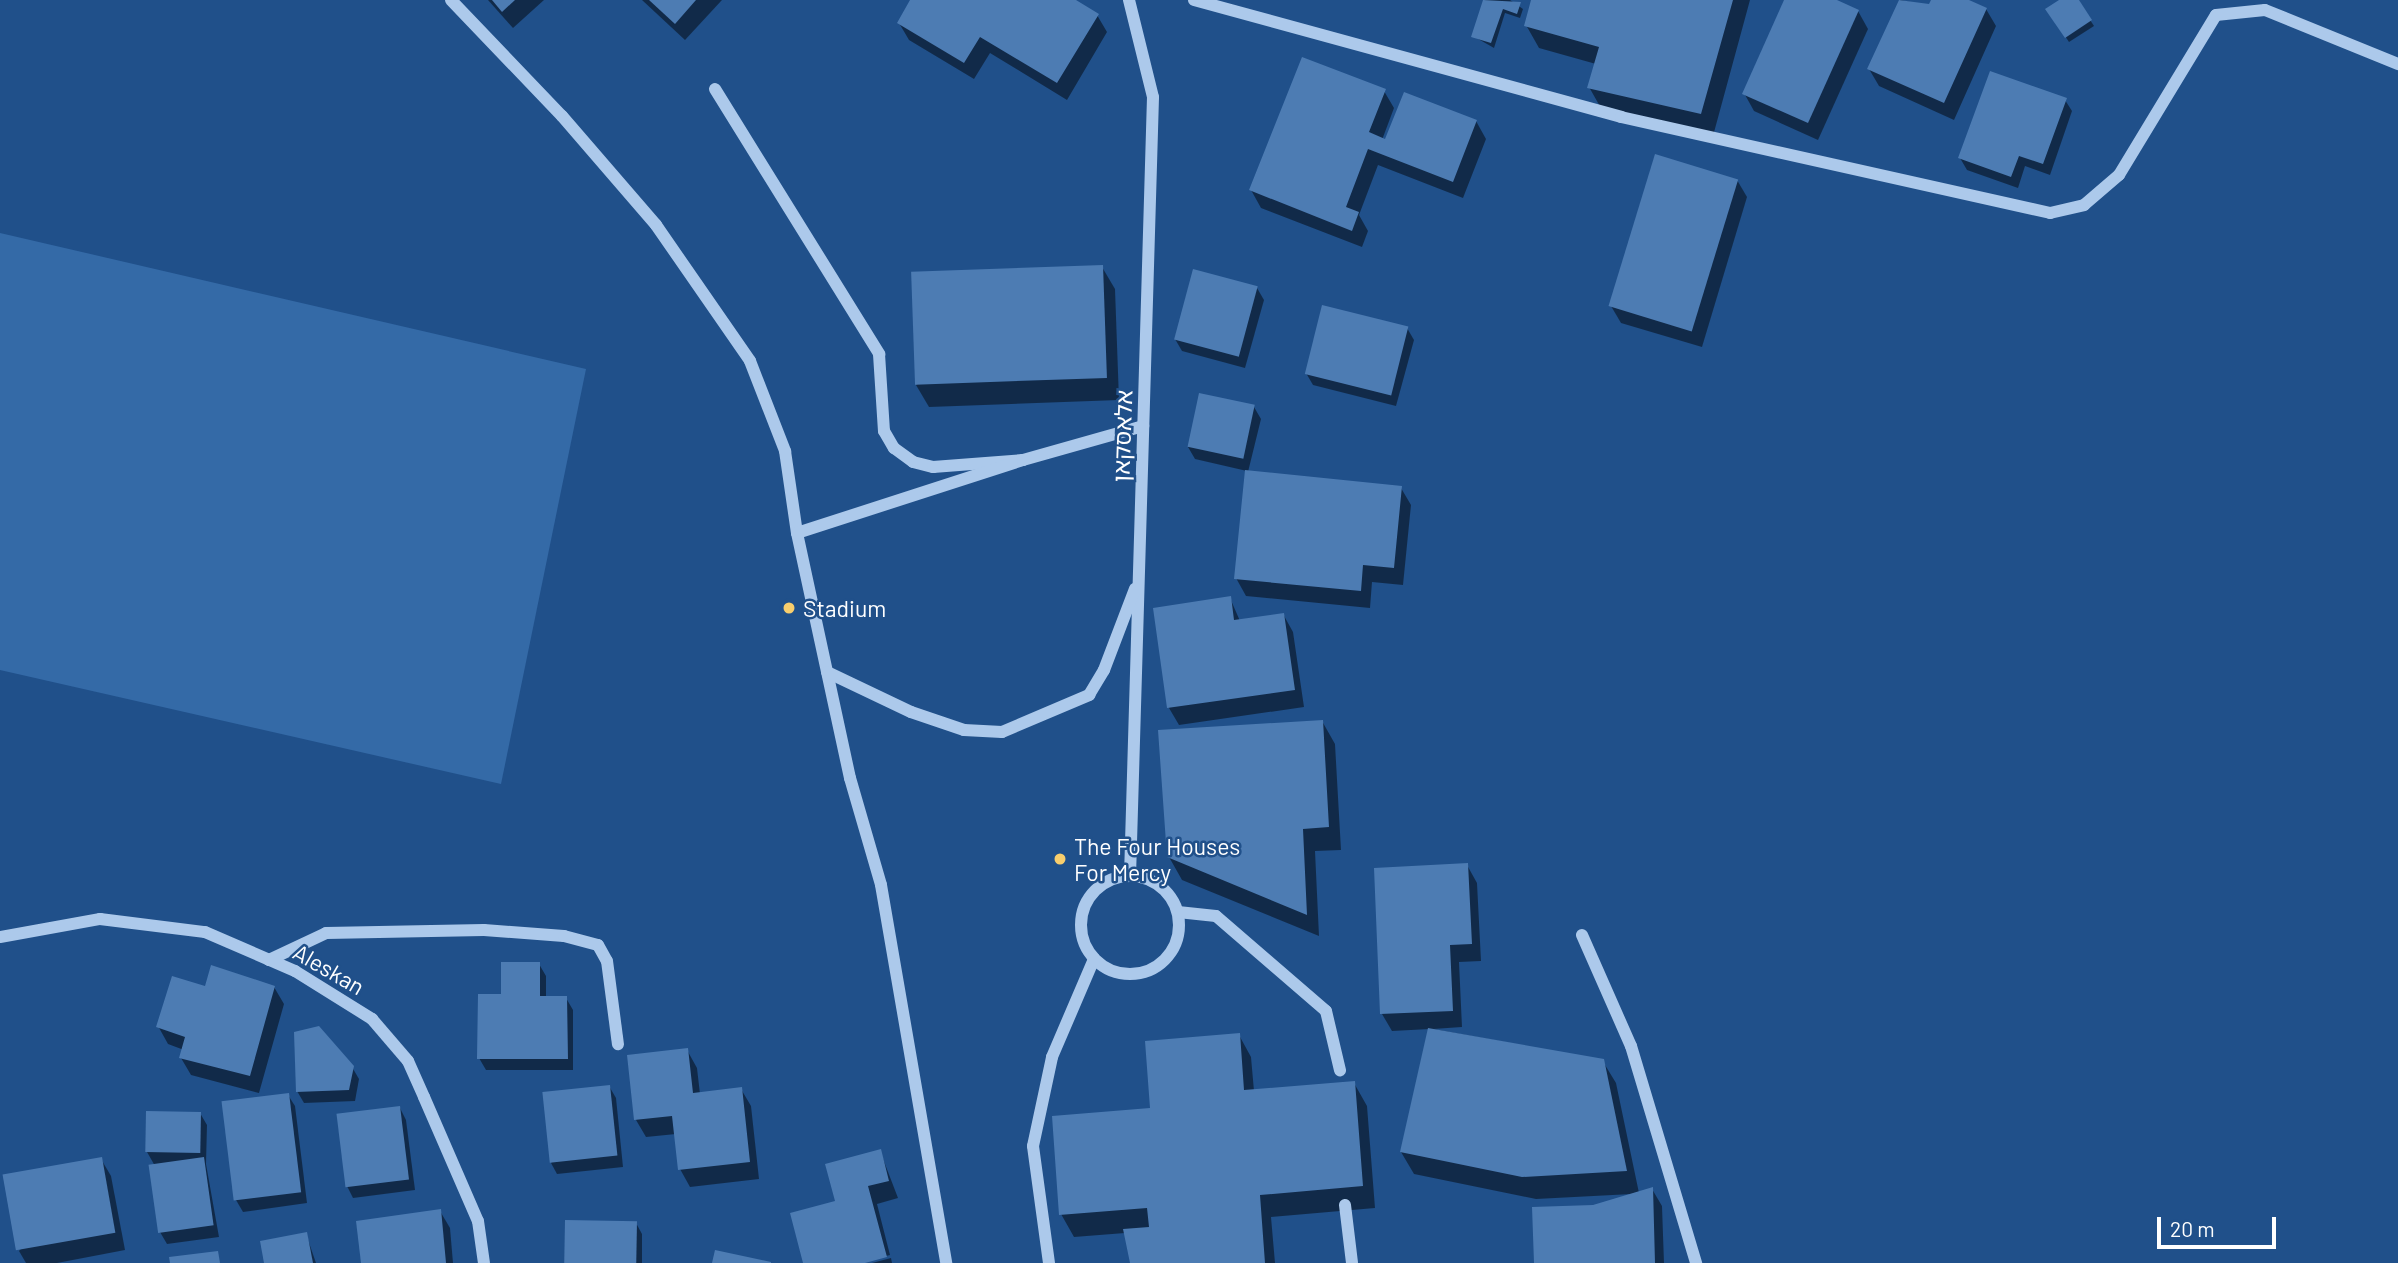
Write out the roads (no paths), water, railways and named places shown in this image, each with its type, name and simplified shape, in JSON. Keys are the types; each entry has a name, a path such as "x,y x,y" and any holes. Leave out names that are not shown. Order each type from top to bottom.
{"street":[{"path":"451,0 562,116 656,225 750,362 785,451 797,533 850,778 881,885 946,1263"},
{"name":"אלאסקאן","path":"1129,0 1153,97 1130,876"},
{"path":"1194,0 1621,117 2050,213 2084,205 2119,174 2216,15 2265,10 2398,64"},
{"path":"715,89 879,354 884,431 894,449 913,462 933,467 1023,460"},
{"path":"797,533 1023,460 1143,426"},
{"path":"827,672 911,712 964,730 1002,732 1089,695 1104,670 1139,580"},
{"path":"1130,876 1160,885 1178,912 1176,944 1154,968 1123,974 1094,959 1081,929 1088,898 1114,878 1130,876"},
{"path":"1178,912 1216,916 1326,1011 1340,1070"},
{"name":"Aleskan","path":"0,937 100,919 205,932 269,960 372,1019 408,1061 478,1221 484,1263"},
{"path":"269,960 326,933 484,930 565,936 598,945 607,961 618,1044"},
{"path":"1582,934 1631,1046 1696,1263"},
{"path":"1049,1263 1033,1146 1052,1057 1094,959"},
{"path":"1345,1205 1352,1263"}],"place":[{"name":"Stadium","path":"789,608"},
{"name":"The Four Houses For Mercy","path":"1060,859"}]}
